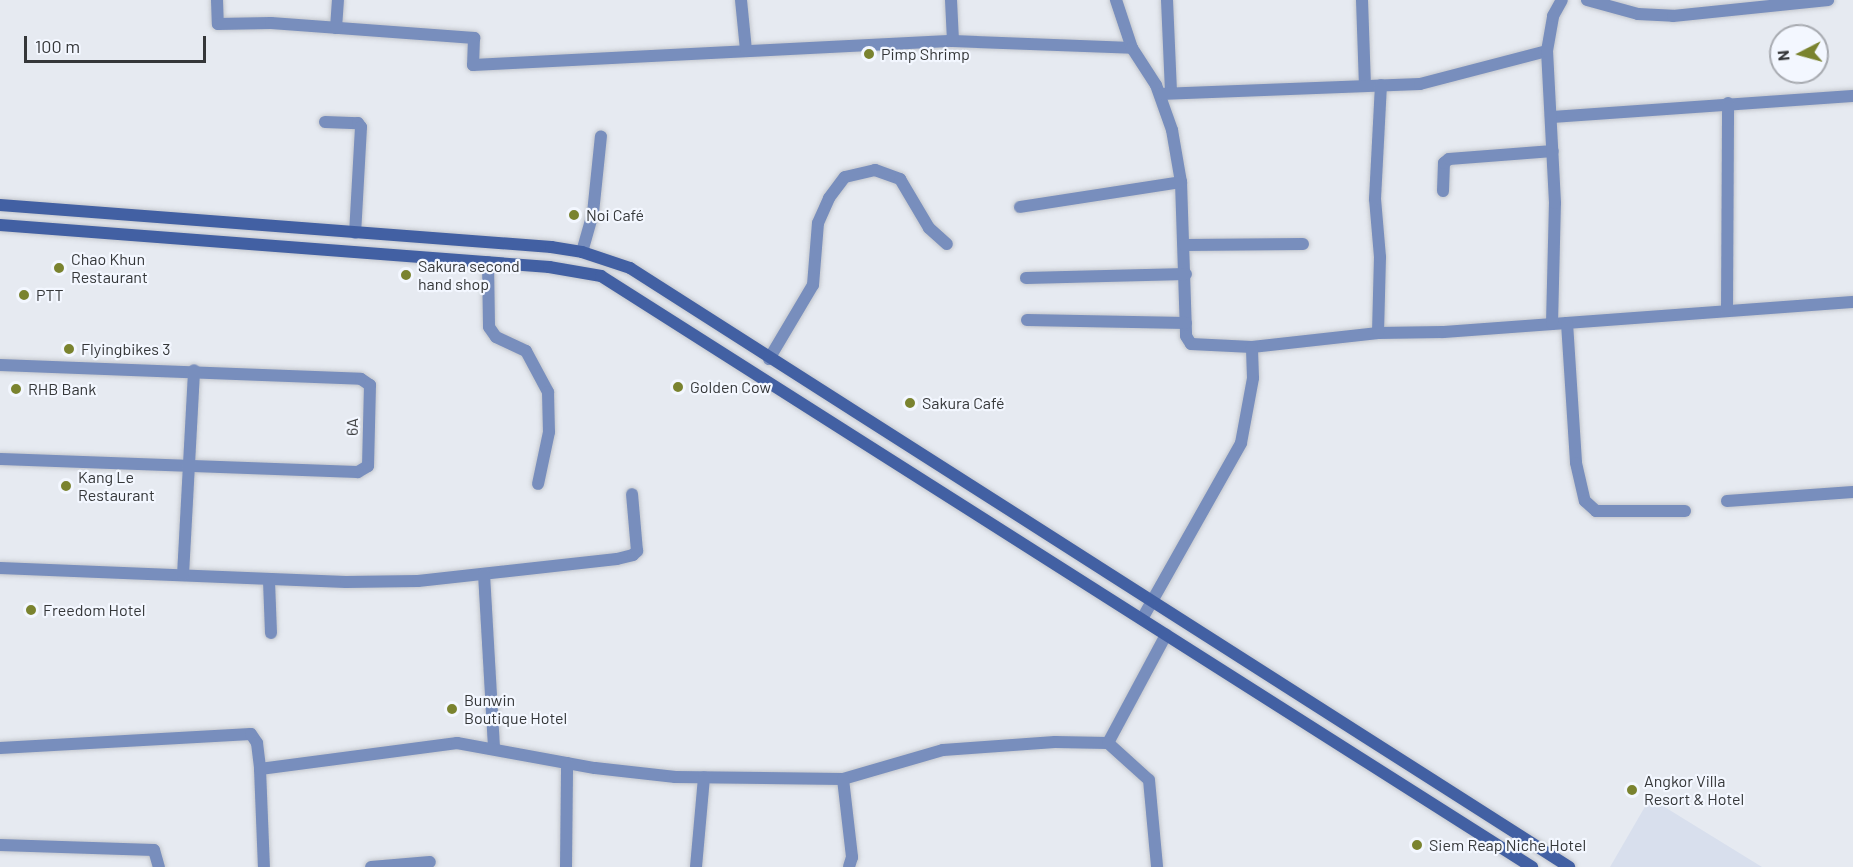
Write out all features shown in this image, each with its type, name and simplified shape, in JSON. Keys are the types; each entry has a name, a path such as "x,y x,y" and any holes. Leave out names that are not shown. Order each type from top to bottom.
{"main road":[{"path":"0,205 582,252 630,268 769,359 1569,867"},
{"path":"0,225 488,262 601,276 624,288 755,376 1532,867"}],"street":[{"path":"217,0 218,24 271,22 474,38 473,64 953,40 1132,48"},
{"path":"336,28 338,0"},
{"path":"741,0 746,50"},
{"path":"951,0 953,40"},
{"path":"1116,0 1132,48 1166,93"},
{"path":"1167,0 1166,93 1181,182 1186,323 1191,344 1252,347 1378,333 1552,324 1853,302"},
{"path":"1362,0 1365,84"},
{"path":"1552,324 1553,151 1546,51 1553,16 1562,0"},
{"path":"1592,1 1638,14 1673,16 1828,0"},
{"path":"1166,93 1381,85 1453,78 1516,57 1546,51"},
{"path":"1378,333 1380,257 1375,199 1381,85"},
{"path":"1551,117 1853,96"},
{"path":"1727,311 1728,103"},
{"path":"325,122 358,123 361,128 355,233"},
{"path":"582,252 593,213 601,136"},
{"path":"1443,191 1444,163 1449,159 1553,151"},
{"path":"769,359 813,285 818,223 829,198 845,177 875,170 900,179 929,228 947,244"},
{"path":"1020,207 1181,182"},
{"path":"1185,245 1303,244"},
{"path":"488,262 489,327 496,337 526,351 548,392 549,432 538,484"},
{"path":"1026,278 1186,273"},
{"path":"1027,320 1186,323"},
{"path":"1567,323 1576,463 1585,501 1596,511 1685,511"},
{"path":"1142,619 1241,443 1253,378 1252,347"},
{"name":"6A","path":"0,365 194,370 365,381 370,385 368,466 358,472 0,459"},
{"path":"183,574 194,370"},
{"path":"1727,501 1853,492"},
{"path":"0,568 183,574 269,581 418,581 616,559 633,555 637,551 632,494"},
{"path":"484,574 494,748"},
{"path":"269,581 270,633"},
{"path":"1108,743 1166,635"},
{"path":"0,748 251,734 257,743 260,769 264,867"},
{"path":"260,769 424,744 457,743 567,763 704,777 843,779 943,750 1055,742 1108,743 1149,780 1157,867"},
{"path":"566,867 567,763"},
{"path":"696,867 704,777"},
{"path":"843,779 852,857 849,867"},
{"path":"0,845 154,850 159,867"},
{"path":"371,867 430,862"}],"shaded area":[{"path":"1650,798 1762,867 1610,867"}],"place":[{"name":"Pimp Shrimp","path":"869,54"},
{"name":"Noi Café","path":"574,215"},
{"name":"Chao Khun Restaurant","path":"59,268"},
{"name":"Sakura second hand shop","path":"406,275"},
{"name":"PTT","path":"24,295"},
{"name":"Flyingbikes 3","path":"69,349"},
{"name":"Golden Cow","path":"678,387"},
{"name":"RHB Bank","path":"16,389"},
{"name":"Sakura Café","path":"910,403"},
{"name":"Kang Le Restaurant","path":"66,486"},
{"name":"Freedom Hotel","path":"31,610"},
{"name":"Bunwin Boutique Hotel","path":"452,709"},
{"name":"Angkor Villa Resort & Hotel","path":"1632,790"},
{"name":"Siem Reap Niche Hotel","path":"1417,845"}]}
